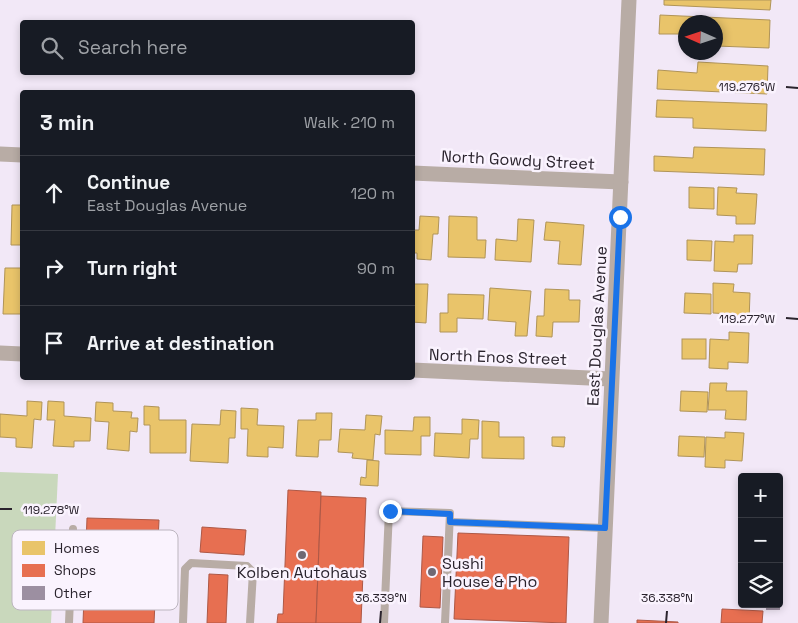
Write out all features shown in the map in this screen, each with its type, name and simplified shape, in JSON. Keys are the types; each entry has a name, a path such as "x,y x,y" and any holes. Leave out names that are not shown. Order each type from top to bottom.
{"street":[{"name":"East Douglas Avenue","path":"601,623 629,0"},
{"path":"0,154 20,155"},
{"name":"North Gowdy Street","path":"415,173 621,182"},
{"path":"0,353 20,354"},
{"name":"North Enos Street","path":"415,370 611,379"}],"lane":[{"path":"384,623 390,511 450,514 445,623"},
{"path":"450,522 605,528"},
{"path":"183,623 185,568 191,563 247,566 253,572 250,623"},
{"path":"69,623 70,610"}],"green space":[{"path":"0,472 58,474 55,530 12,530 12,610 52,610 51,623 0,623"}],"building: Homes":[{"path":"664,0 771,0 770,10 664,5"},
{"path":"660,15 678,16 678,34 659,34"},
{"path":"723,18 770,20 769,48 723,46"},
{"path":"698,62 768,66 767,94 657,89 658,70 697,73"},
{"path":"657,100 767,104 766,131 693,128 693,118 656,117"},
{"path":"694,147 765,149 764,175 654,171 654,156 693,158"},
{"path":"689,187 714,188 714,209 689,208"},
{"path":"718,187 737,188 736,193 757,194 755,224 736,224 736,216 717,215"},
{"path":"12,205 20,205 20,245 11,245"},
{"path":"420,216 439,217 438,234 433,234 431,260 417,259 417,253 415,253 415,230 419,230"},
{"path":"449,216 477,217 477,240 486,240 485,258 448,257"},
{"path":"518,219 534,220 531,262 495,260 496,239 517,241"},
{"path":"546,222 584,225 581,265 558,264 560,241 544,240"},
{"path":"734,235 753,235 752,264 738,264 737,272 714,271 715,241 734,242"},
{"path":"687,240 712,241 711,261 687,260"},
{"path":"5,268 20,268 20,314 3,314"},
{"path":"713,283 734,284 733,292 750,293 749,322 730,321 730,314 713,313"},
{"path":"415,284 428,284 426,323 415,322"},
{"path":"490,288 531,291 527,336 515,336 516,322 488,320"},
{"path":"545,289 569,290 569,300 580,300 579,322 553,322 552,337 536,336 537,316 544,316"},
{"path":"685,293 711,294 711,314 684,313"},
{"path":"448,294 484,295 483,319 457,318 457,332 440,332 440,313 448,313"},
{"path":"729,332 749,333 748,363 728,362 728,369 709,368 710,339 729,340"},
{"path":"682,339 706,339 706,359 682,359"},
{"path":"710,383 727,383 726,391 747,391 746,420 725,419 726,410 708,410"},
{"path":"681,391 708,392 707,412 680,411"},
{"path":"27,401 42,402 41,420 34,419 32,448 16,447 16,438 0,437 0,414 27,416"},
{"path":"48,401 64,402 64,416 91,418 90,441 74,441 74,447 53,446 55,420 47,420"},
{"path":"96,402 113,403 113,411 132,412 131,418 138,418 137,432 130,431 129,451 107,449 109,422 95,421"},
{"path":"144,406 159,407 159,420 186,420 186,453 150,453 150,425 144,425"},
{"path":"241,408 258,409 257,425 284,426 283,448 268,447 268,457 247,456 248,429 241,429"},
{"path":"221,410 236,411 235,438 229,438 228,463 190,461 192,424 220,425"},
{"path":"316,413 332,413 331,440 319,440 318,457 296,456 298,420 316,420"},
{"path":"366,415 382,416 380,435 375,434 373,460 352,458 353,453 338,452 340,429 365,430"},
{"path":"414,417 430,417 430,436 421,436 421,455 385,454 385,430 413,431"},
{"path":"462,419 479,420 478,439 470,439 469,458 434,456 435,433 462,434"},
{"path":"482,421 499,422 499,437 524,437 524,459 482,458"},
{"path":"725,432 744,433 742,461 725,460 725,468 705,467 706,437 725,438"},
{"path":"679,436 705,437 704,457 678,456"},
{"path":"552,437 565,437 564,447 552,446"},
{"path":"367,460 379,461 378,486 360,485 361,477 366,478"}],"building: Shops":[{"name":"Kolben Autohaus","path":"288,490 321,492 316,623 277,623 278,614 283,614"},
{"path":"321,496 366,498 361,623 316,623"},
{"path":"87,518 159,520 159,530 87,530"},
{"path":"202,527 246,530 244,555 200,552"},
{"path":"458,533 569,537 566,623 454,619"},
{"name":"Sushi House & Pho","path":"423,536 443,537 440,608 420,607"},
{"path":"209,574 228,575 226,623 207,623"},
{"path":"722,609 763,611 762,623 721,623"},
{"path":"83,610 155,610 154,623 83,623"},
{"path":"637,620 678,622 678,623 637,623"}],"building: Other":[{"path":"766,608 780,608 780,610 766,610"}],"place":[{"name":"Kolben Autohaus","path":"302,555"},
{"name":"Sushi House & Pho","path":"432,572"}],"route":[{"path":"390,511 450,514 450,522 605,528 620,217"}]}
